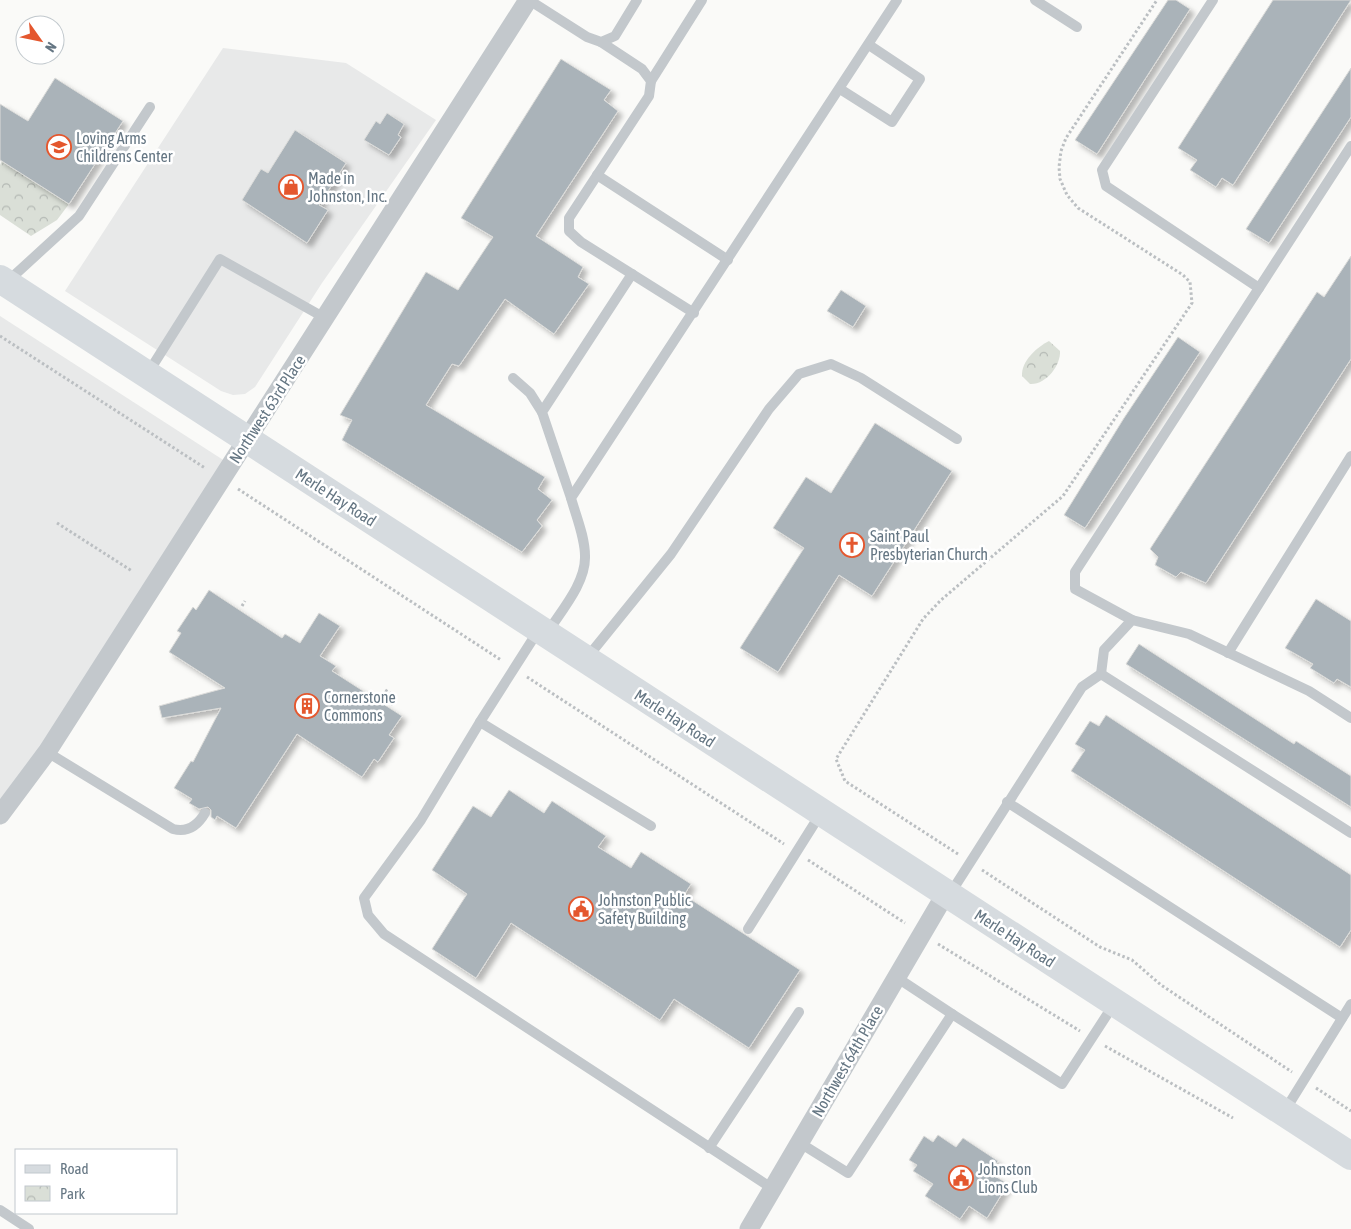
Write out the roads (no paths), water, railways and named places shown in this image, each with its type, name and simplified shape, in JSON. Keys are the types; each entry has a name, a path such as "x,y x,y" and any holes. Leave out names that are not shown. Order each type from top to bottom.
{"main road":[{"name":"Merle Hay Road","path":"3,281 1351,1156"}],"street":[{"name":"Northwest 63rd Place","path":"0,815 47,752 529,0"},
{"name":"Northwest 64th Place","path":"748,1229 922,933 947,894"}],"lane":[{"path":"529,0 587,37 601,42 642,69 651,82"},
{"path":"601,42 615,36 637,0"},
{"path":"694,312 581,242 569,231 569,218 649,96 651,82 702,0"},
{"path":"571,498 869,46 897,0"},
{"path":"1035,0 1077,27"},
{"path":"1213,0 1102,170 1106,186 1259,288"},
{"path":"840,89 892,122 920,79 869,46"},
{"path":"3,281 79,216 150,107"},
{"path":"1351,146 1075,572 1075,589 1132,620 1189,634 1309,691 1351,718"},
{"path":"597,175 728,260"},
{"path":"147,375 220,258 325,318"},
{"path":"542,412 632,274"},
{"path":"586,660 671,554 770,409 799,374 831,364 862,378 957,439"},
{"path":"513,378 530,393 542,412 571,498 585,555 584,569 576,586 514,669 421,820 364,898 368,915 384,934 773,1189"},
{"path":"1228,652 1351,456"},
{"path":"947,894 970,862 1082,687 1101,674 1104,650 1132,620"},
{"path":"1101,674 1351,833"},
{"path":"480,722 651,826"},
{"path":"47,752 173,829 181,831 189,829 205,813"},
{"path":"1008,802 1342,1018"},
{"path":"748,929 821,812"},
{"path":"896,977 1062,1084 1115,1003"},
{"path":"1284,1113 1351,1004"},
{"path":"709,1148 799,1012"},
{"path":"800,1142 848,1173 952,1014"},
{"path":"0,1210 29,1229"}],"place":[{"name":"Loving Arms Childrens Center","path":"59,147"},
{"name":"Made in Johnston, Inc.","path":"291,187"},
{"name":"Saint Paul Presbyterian Church","path":"852,545"},
{"name":"Cornerstone Commons","path":"307,706"},
{"name":"Johnston Public Safety Building","path":"581,909"},
{"name":"Johnston Lions Club","path":"961,1178"}]}
